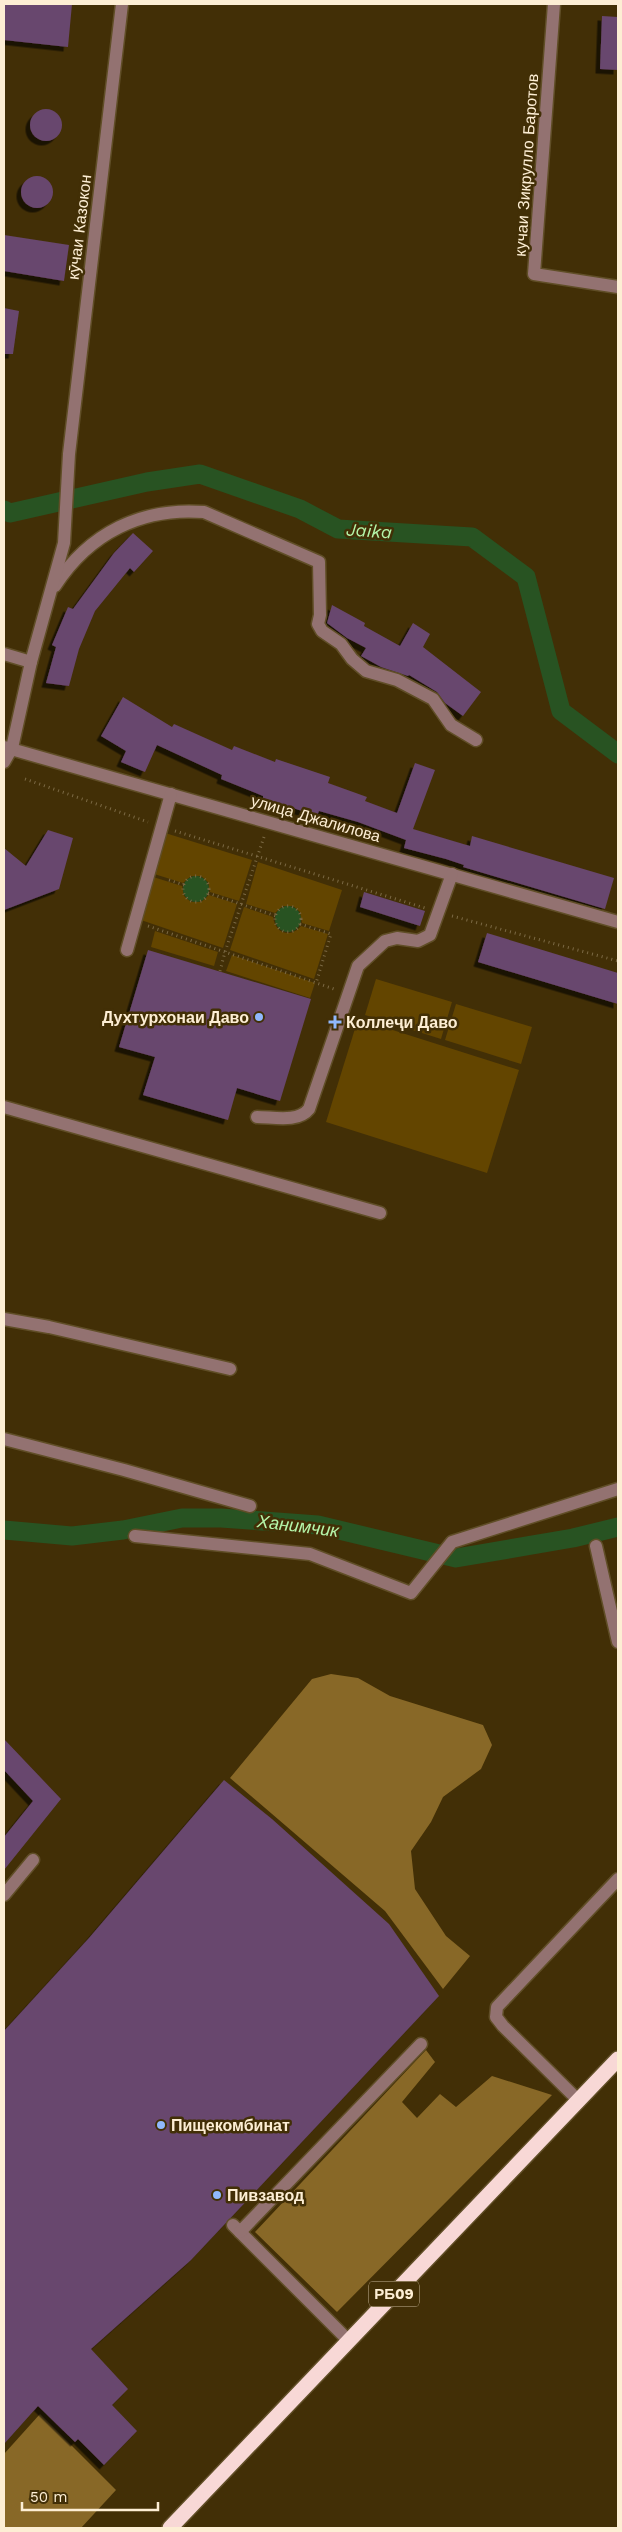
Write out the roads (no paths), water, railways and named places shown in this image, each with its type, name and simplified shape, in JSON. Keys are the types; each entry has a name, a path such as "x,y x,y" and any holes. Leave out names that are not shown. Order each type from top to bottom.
{"highway":[{"name":"РБ09","path":"170,2528 618,2059"}],"street":[{"name":"кӯчаи Казокон","path":"50,594 64,543 69,454 122,4"},
{"name":"кучаи Зикрулло Баротов","path":"554,4 534,274 618,287"},
{"path":"4,762 50,594 74,560 122,525 140,517 186,510 204,512 319,562 318,624 322,631 341,644 352,659 366,671 398,680 433,699 451,724 476,740"},
{"path":"4,654 31,662"},
{"name":"улица Джалилова","path":"8,748 618,922"},
{"path":"127,950 171,794"},
{"path":"257,1117 292,1118 306,1113 358,966 386,942 396,938 418,941 427,938 430,935 452,874"},
{"path":"4,1107 380,1213"},
{"path":"4,1319 49,1326 230,1368"},
{"path":"4,1439 124,1470 250,1506"},
{"path":"135,1536 310,1554 410,1592 452,1542 618,1489"},
{"path":"596,1546 618,1642"},
{"path":"4,1895 33,1860"},
{"path":"579,2101 503,2026 496,2017 497,2007 618,1879"},
{"path":"349,2341 237,2228 420,2044"}],"waterway":[{"name":"Jaika","path":"4,510 10,513 147,482 200,474 300,509 338,529 472,537 526,577 561,711 618,754"},
{"name":"Ханимчик","path":"4,1530 72,1536 123,1530 182,1518 221,1518 318,1525 456,1558 573,1538 618,1527"}],"place":[{"name":"Духтурхонаи Даво","path":"259,1017"},
{"name":"Коллеҷи Даво","path":"335,1022"},
{"name":"Пищекомбинат","path":"161,2125"},
{"name":"Пивзавод","path":"217,2195"}]}
